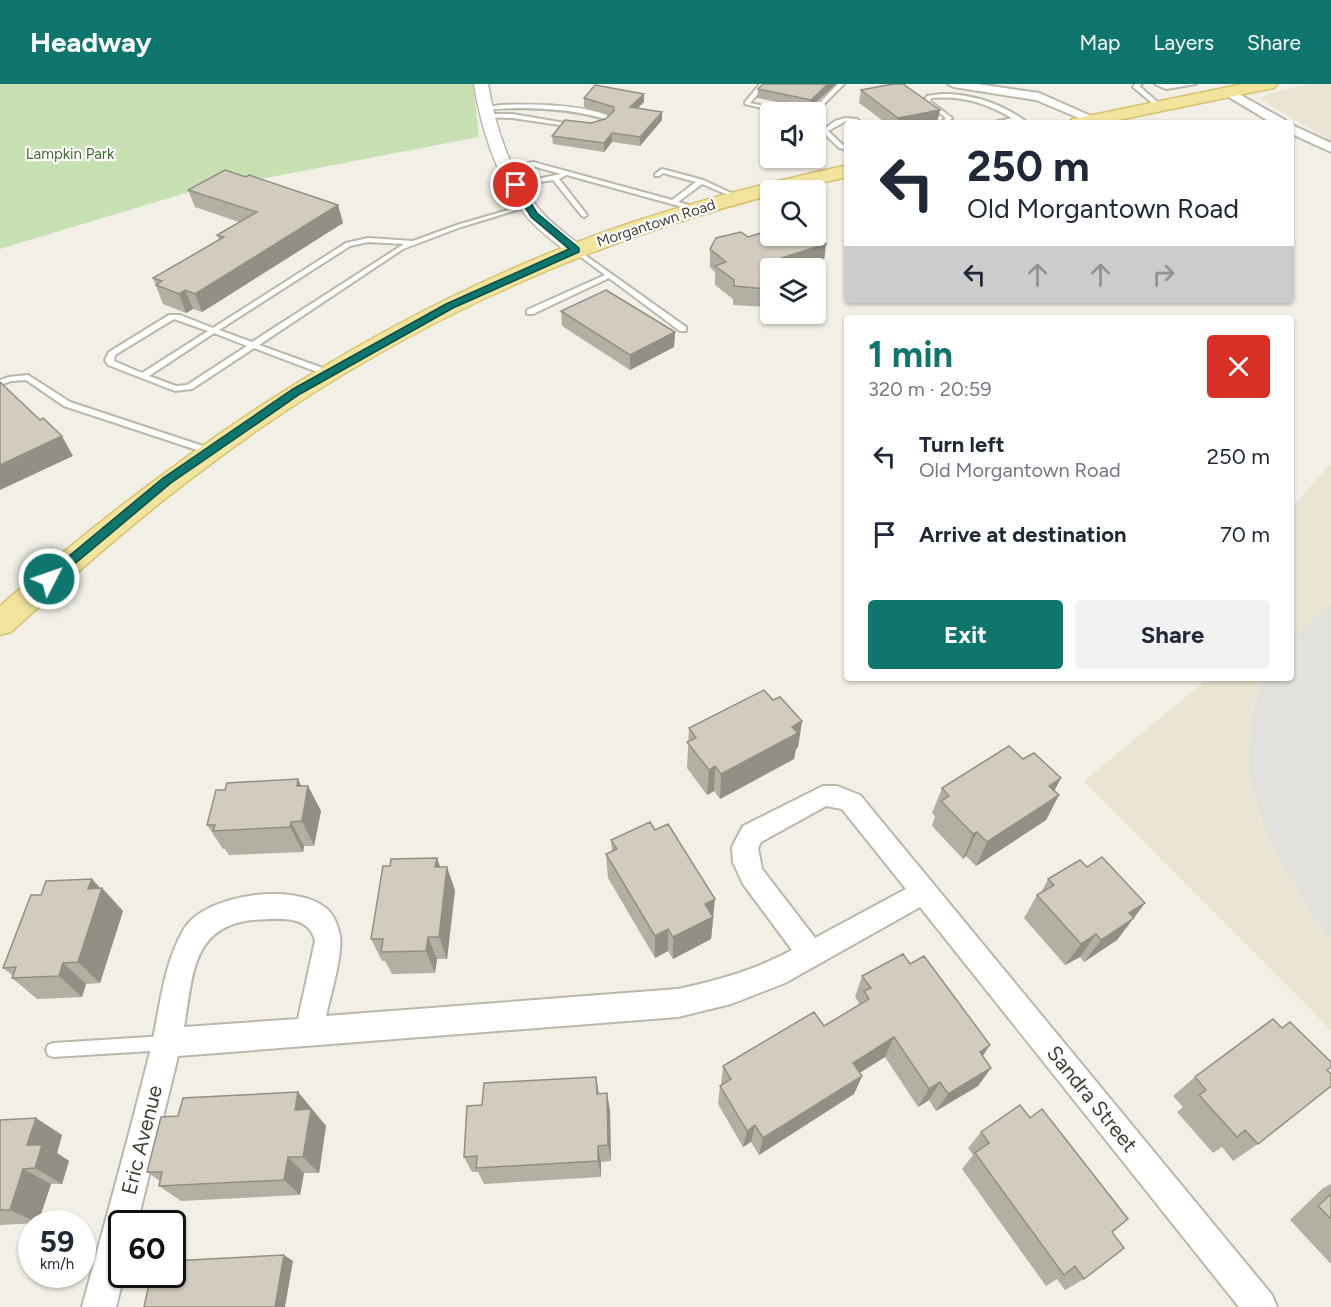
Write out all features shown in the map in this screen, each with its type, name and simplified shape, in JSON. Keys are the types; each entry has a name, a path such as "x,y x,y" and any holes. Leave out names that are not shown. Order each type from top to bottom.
{"main road":[{"path":"1091,120 1230,89 1268,84"},
{"name":"Morgantown Road","path":"0,624 123,515 209,450 252,420 328,373 450,306 575,250 697,208 844,172"}],"street":[{"path":"481,84 486,112 508,167 527,206 542,223 575,250"},
{"path":"952,87 1039,98 1084,120"},
{"path":"1230,89 1276,120"},
{"path":"1294,130 1331,148"},
{"name":"Sandra Street","path":"811,954 752,876 746,862 745,847 752,834 823,796 837,796 850,802 1260,1307"},
{"path":"166,1043 678,1003 731,991 775,974 924,892"},
{"name":"Eric Avenue","path":"99,1307 189,945 199,930 213,917 232,910 290,908 306,910 319,918 326,928 328,941 309,1032"}],"lane":[{"path":"760,106 747,103 763,84"},
{"path":"823,102 841,84"},
{"path":"1139,84 1135,86 1159,106"},
{"path":"1158,84 1166,87 1193,84"},
{"path":"947,120 949,118 927,99 952,87 985,100 1021,120"},
{"path":"486,112 511,105 546,107 610,118 603,125 591,128"},
{"path":"486,112 583,127"},
{"path":"1008,120 1018,118"},
{"path":"844,120 825,131 844,147"},
{"path":"508,167 533,164 656,195 697,208"},
{"path":"657,176 662,171 673,176 701,181 737,197"},
{"path":"516,185 555,178 569,172"},
{"path":"555,178 584,215"},
{"path":"674,202 701,181"},
{"path":"328,373 254,344 215,330 172,317 112,354 109,360 111,363 175,389 183,389 254,344 388,256 412,243 527,206"},
{"path":"143,376 348,244 375,240 412,243"},
{"path":"575,250 684,329"},
{"path":"530,312 610,275"},
{"path":"0,383 28,378 67,404 209,450"},
{"path":"53,1050 166,1043"}],"shaded area":[{"path":"1311,84 1331,84 1331,141 1260,99 1269,93"},
{"path":"1331,463 1331,1030 1084,781 1205,681 1294,681 1294,506"},
{"path":"1331,604 1331,940 1313,916 1276,852 1262,820 1250,774 1252,719 1261,681 1294,681 1294,640"}],"green space":[{"name":"Lampkin Park","path":"0,84 473,84 479,137 182,194 0,249"}],"building":[{"path":"763,84 828,84 811,100 758,89"},
{"path":"903,84 940,110 898,118 861,90"},
{"path":"595,85 644,94 630,107 662,112 640,137 612,133 604,143 552,136 565,120 591,123 605,119 614,111 614,107 584,98"},
{"path":"225,170 246,177 249,175 338,205 195,294 185,290 179,294 156,285 162,281 153,278 224,237 217,235 257,212 188,190"},
{"path":"741,232 748,237 760,233 760,246 820,246 781,258 760,258 760,288 734,286 734,280 715,266 726,262 710,249 716,238"},
{"path":"606,290 675,332 630,355 561,311"},
{"path":"0,382 40,420 43,418 62,436 0,465"},
{"path":"764,690 773,700 780,697 802,721 792,727 798,733 721,774 715,766 709,770 687,742 696,738 689,728"},
{"path":"1009,746 1023,759 1034,753 1061,778 1049,786 1059,795 987,842 977,832 973,834 941,801 949,796 942,788"},
{"path":"298,779 297,786 308,786 302,821 291,822 290,827 213,831 215,825 207,825 216,790 225,790 227,783"},
{"path":"650,822 655,830 668,824 715,899 705,904 713,917 673,937 668,929 655,936 606,854 617,849 611,840"},
{"path":"1102,857 1145,903 1129,913 1134,918 1101,940 1096,934 1081,944 1037,895 1054,885 1048,879 1080,860 1087,867"},
{"path":"437,858 435,867 447,867 439,937 428,937 426,951 381,952 383,939 371,939 383,866 390,866 391,859"},
{"path":"92,879 88,889 102,888 78,962 63,963 59,976 12,978 16,967 3,968 31,895 41,895 46,881"},
{"path":"903,954 910,964 924,956 990,1045 980,1052 991,1068 948,1094 940,1082 929,1089 894,1037 853,1063 862,1076 763,1138 755,1125 747,1131 720,1086 731,1079 723,1066 814,1012 824,1026 869,999 864,991 871,988 862,976"},
{"path":"1273,1019 1282,1028 1290,1022 1331,1062 1331,1067 1327,1070 1331,1074 1331,1086 1258,1144 1245,1130 1237,1137 1199,1095 1206,1090 1195,1077"},
{"path":"596,1077 597,1094 607,1093 608,1145 598,1146 598,1161 476,1168 477,1156 464,1157 467,1106 482,1105 484,1083"},
{"path":"298,1092 295,1110 311,1109 303,1157 288,1157 284,1180 159,1186 162,1172 147,1172 161,1117 178,1116 183,1098"},
{"path":"1020,1105 1030,1118 1042,1109 1128,1219 1112,1232 1124,1248 1084,1279 1075,1266 1064,1275 975,1153 989,1143 981,1132"},
{"path":"36,1118 27,1145 42,1145 35,1168 23,1169 10,1210 0,1210 0,1120"},
{"path":"1331,1194 1331,1219 1318,1206"},
{"path":"284,1255 275,1307 144,1307 148,1288 186,1288 186,1260"}],"route":[{"path":"49,579 123,515 167,481 252,420 296,392 450,306 575,250 534,215 516,185"}]}
